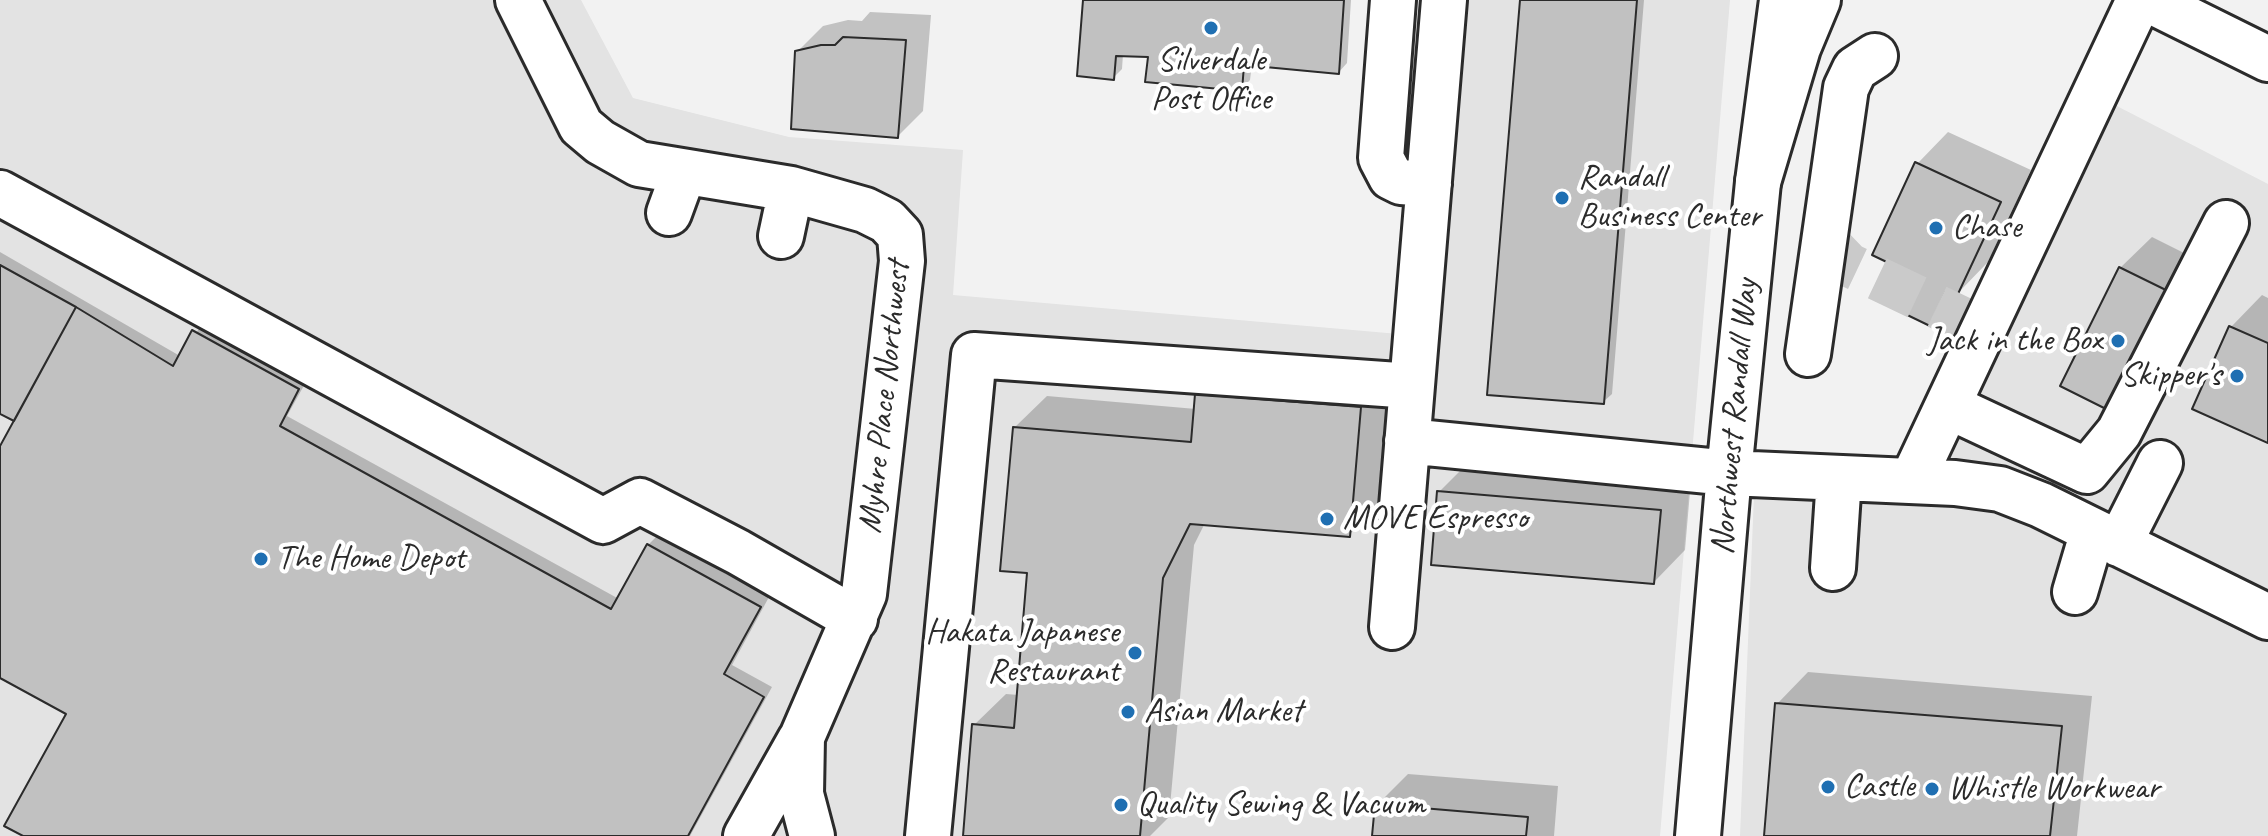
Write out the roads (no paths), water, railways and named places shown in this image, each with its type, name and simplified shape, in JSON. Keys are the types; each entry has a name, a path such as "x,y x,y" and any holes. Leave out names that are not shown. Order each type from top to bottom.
{"street":[{"path":"1393,0 1381,158 1391,177 1401,182 1429,184"},
{"path":"1392,627 1444,0"},
{"name":"Northwest Randall Way","path":"1698,836 1758,182 1782,0"},
{"path":"1758,182 1798,48 1818,0"},
{"path":"1912,481 2139,0"},
{"path":"2149,0 2268,59"},
{"name":"Myhre Place Northwest","path":"513,14 573,140 600,142 639,164 791,189 865,210 887,221 900,235 902,261 864,594 802,737 801,794 812,836"},
{"path":"1808,354 1846,88 1855,69 1875,56"},
{"path":"669,213 684,172"},
{"path":"781,236 791,189"},
{"path":"0,193 603,521 640,501 738,552 855,619"},
{"path":"1948,406 2087,471 2119,432 2226,223"},
{"path":"928,836 974,355 1412,386"},
{"path":"1407,441 1729,473 1912,481 2000,489 2268,617"},
{"path":"2075,592 2106,537 2160,463"},
{"path":"1833,568 1839,478"},
{"path":"746,836 802,737"}],"tunnel":[{"path":"1825,240 1849,265 1984,329"}],"place":[{"name":"Silverdale Post Office","path":"1211,28"},
{"name":"Randall Business Center","path":"1562,198"},
{"name":"Chase","path":"1936,228"},
{"name":"Jack in the Box","path":"2118,341"},
{"name":"Skipper's","path":"2237,376"},
{"name":"MOVE Espresso","path":"1327,519"},
{"name":"The Home Depot","path":"261,559"},
{"name":"Hakata Japanese Restaurant","path":"1135,653"},
{"name":"Asian Market","path":"1128,712"},
{"name":"Castle","path":"1828,787"},
{"name":"Whistle Workwear","path":"1932,789"},
{"name":"Quality Sewing & Vacuum","path":"1121,805"}]}
